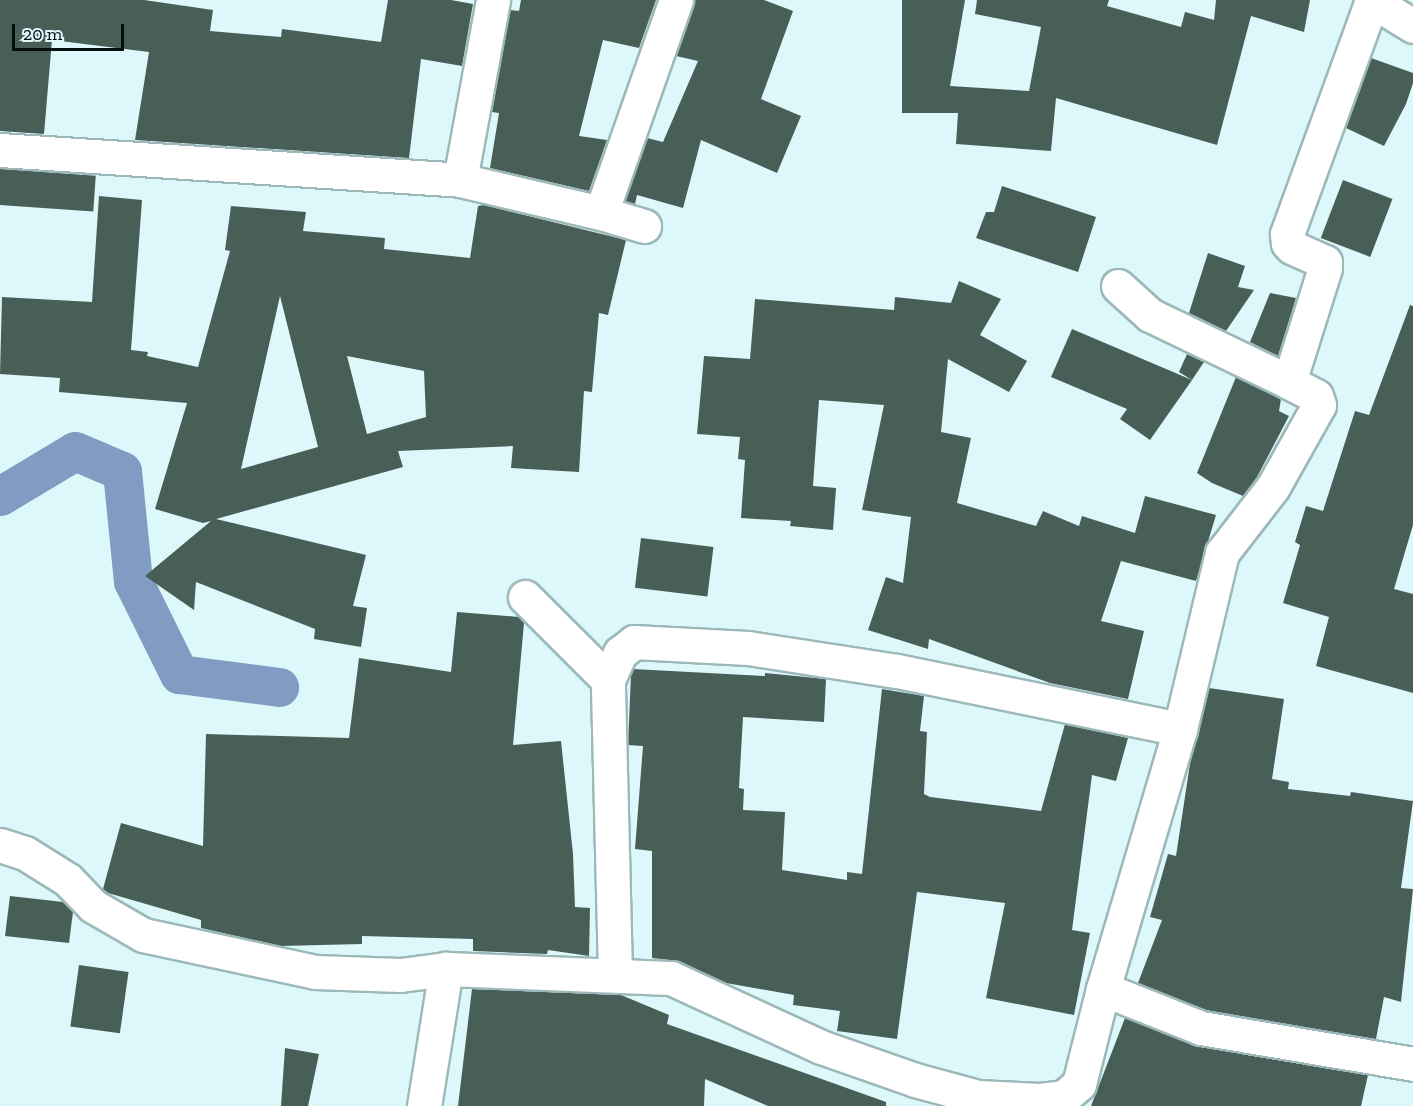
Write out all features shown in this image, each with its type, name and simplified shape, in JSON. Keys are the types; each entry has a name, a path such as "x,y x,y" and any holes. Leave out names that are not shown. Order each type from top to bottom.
{"street":[{"path":"460,180 494,0"},
{"path":"601,213 676,0"},
{"path":"1289,382 1325,262 1292,247 1287,234 1371,1 1413,26"},
{"path":"0,150 460,180 601,213 644,226"},
{"path":"0,844 25,853 68,880 93,906 143,935 315,972 400,975 446,969 671,978 821,1047 915,1080 978,1097 1041,1101 1064,1097 1079,1084 1103,989 1180,729 1222,553 1274,487 1319,405 1316,396 1150,315 1118,286"},
{"path":"525,597 608,680"},
{"path":"615,974 608,680 620,654 634,642 748,648 897,671 1180,729"},
{"path":"424,1106 446,969"},
{"path":"1103,989 1201,1028 1413,1064"}],"building":[{"path":"0,0 144,0 213,10 210,31 281,37 282,29 381,42 388,0 451,0 473,4 462,66 421,59 409,158 135,140 149,52 52,40 44,134 0,131"},
{"path":"521,0 656,0 639,48 603,40 579,136 607,140 589,191 490,168 499,113 492,112 510,10 519,11"},
{"path":"694,0 764,0 793,11 761,99 801,116 777,173 701,140 683,208 637,195 635,204 625,201 647,138 663,142 698,61 676,56"},
{"path":"902,0 965,0 950,86 1029,91 1041,27 975,14 977,0 1109,0 1107,6 1181,27 1185,12 1214,20 1216,0 1310,0 1304,32 1251,16 1217,145 1056,98 1051,151 956,144 958,113 902,113"},
{"path":"1371,58 1413,73 1413,83 1406,104 1384,146 1346,128"},
{"path":"0,169 96,176 93,212 0,205"},
{"path":"1343,180 1392,199 1370,257 1321,238"},
{"path":"1002,186 1096,217 1078,272 976,238 986,212 994,212"},
{"path":"99,196 142,200 131,350 148,352 147,356 198,367 230,251 225,250 231,206 306,212 303,231 385,238 384,249 470,258 478,206 484,205 626,240 608,315 599,313 592,392 584,391 579,472 511,468 513,446 398,451 403,467 216,519 366,555 353,606 367,608 361,647 314,639 315,629 196,582 194,610 145,576 211,521 203,523 155,509 187,403 59,392 60,378 0,374 2,297 92,302","holes":["280,296 318,447 241,469","347,356 424,371 426,417 367,434"]},
{"path":"1208,253 1245,266 1238,287 1254,290 1226,331 1189,313"},
{"path":"959,281 1001,299 980,335 1027,361 1009,392 948,359 941,432 971,438 957,503 1036,526 1043,511 1079,526 1082,516 1135,533 1145,496 1216,515 1196,581 1121,561 1101,621 1144,631 1128,699 1050,683 929,639 928,649 868,630 886,577 903,583 911,517 862,510 884,405 819,400 813,486 836,488 833,530 790,526 791,521 741,518 745,460 738,459 740,437 697,434 704,356 750,359 755,299 894,310 895,297 951,303"},
{"path":"1270,293 1296,298 1278,356 1250,342"},
{"path":"1410,305 1413,306 1413,525 1394,589 1413,594 1413,693 1316,666 1329,617 1283,603 1300,545 1295,542 1306,506 1323,511 1355,411 1369,415"},
{"path":"1072,329 1192,380 1150,440 1120,419 1127,409 1051,377"},
{"path":"1187,354 1204,362 1192,380 1179,372"},
{"path":"1236,377 1281,399 1279,411 1289,416 1257,477 1243,496 1212,483 1197,473"},
{"path":"641,538 713,547 707,597 635,588"},
{"path":"457,612 519,617 524,623 513,745 561,741 573,854 575,907 590,908 589,956 548,950 547,954 473,951 473,939 362,936 362,944 281,946 201,928 201,920 108,893 103,889 121,823 203,846 206,734 349,738 359,658 451,672"},
{"path":"633,669 765,676 765,673 826,679 824,722 743,717 739,788 744,789 743,810 785,812 782,870 847,880 847,872 862,874 882,689 924,696 920,731 927,732 924,794 930,797 1041,811 1065,724 1128,738 1116,781 1092,775 1072,930 1090,933 1074,1015 986,998 1005,903 917,892 897,1039 837,1031 840,1011 793,1005 794,995 726,983 679,961 652,958 652,851 635,849 643,746 628,745"},
{"path":"1209,688 1284,699 1272,779 1289,782 1288,789 1350,796 1351,792 1413,801 1401,888 1413,889 1401,1002 1384,997 1376,1039 1206,1010 1138,983 1162,920 1150,917 1168,854 1176,856 1191,757"},
{"path":"10,896 63,902 73,912 69,943 5,936"},
{"path":"79,965 129,972 120,1033 70,1026"},
{"path":"472,989 621,995 669,1015 667,1024 886,1102 886,1106 768,1106 705,1079 704,1106 458,1106"},
{"path":"1125,1018 1198,1046 1368,1075 1361,1106 1091,1106"},
{"path":"285,1048 319,1054 308,1106 281,1106"}],"waterway":[{"path":"0,496 75,451 122,471 133,581 179,674 279,687"}]}
